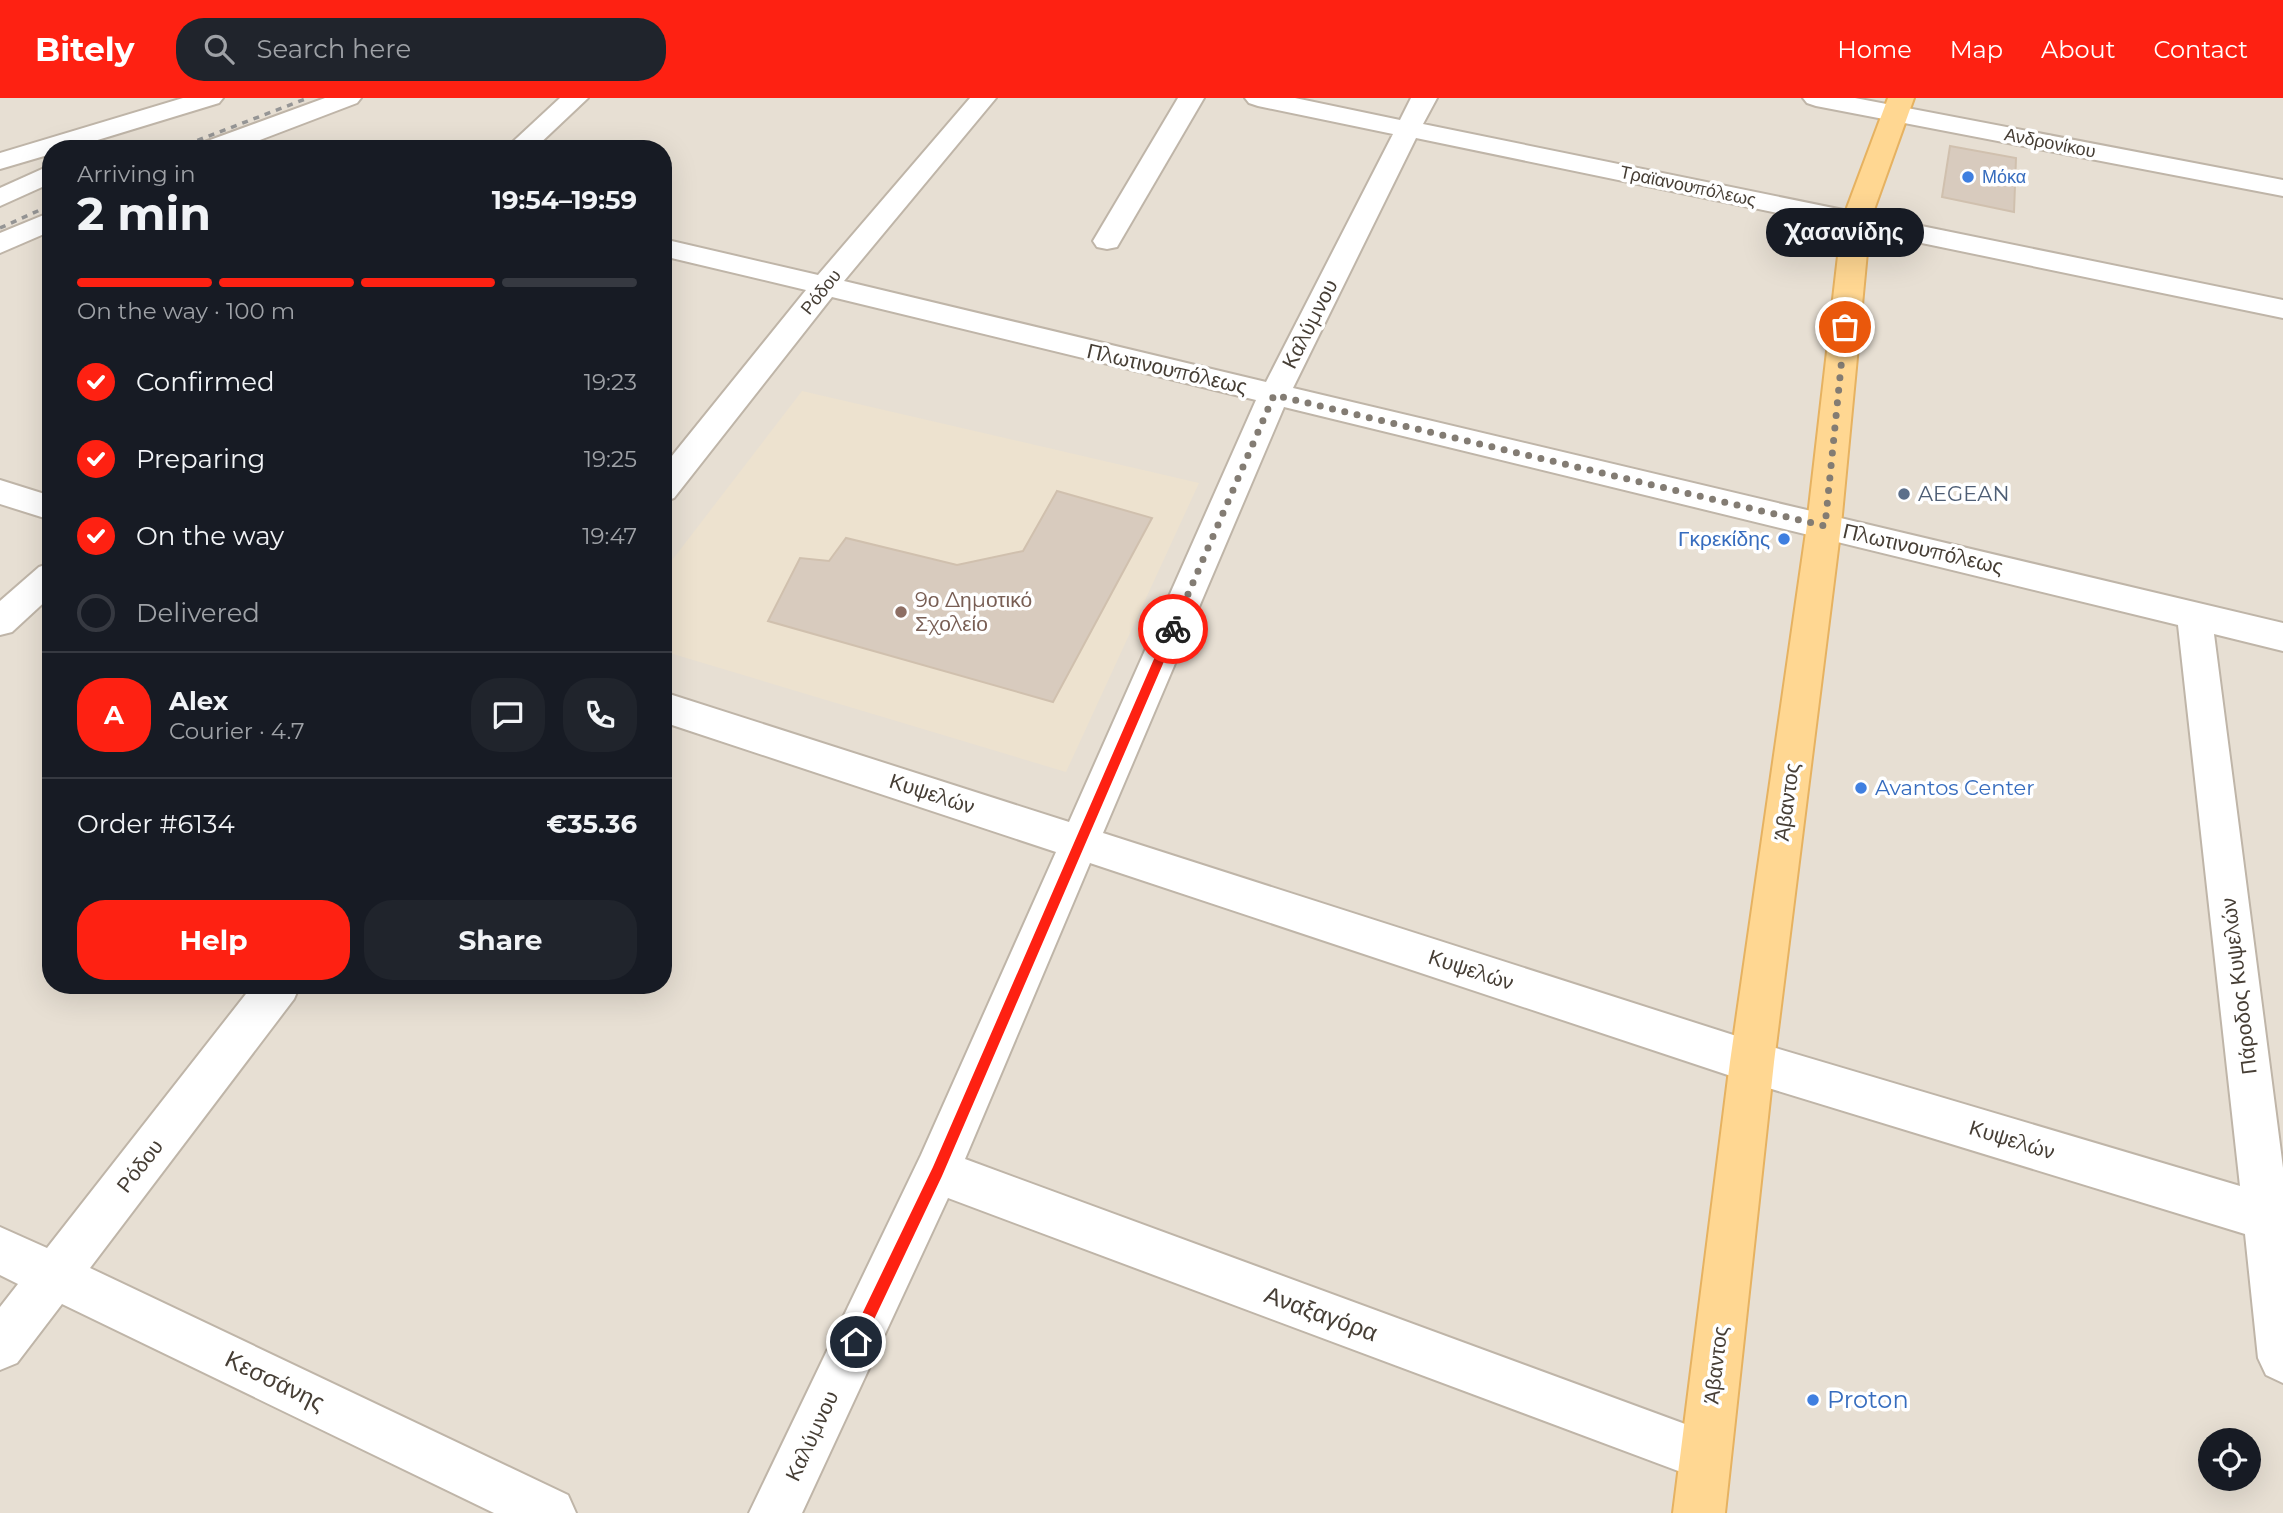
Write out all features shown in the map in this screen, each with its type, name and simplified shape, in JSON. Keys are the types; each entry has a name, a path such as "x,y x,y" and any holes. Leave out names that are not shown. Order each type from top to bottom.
{"main road":[{"name":"Άβαντος","path":"1699,1513 1752,1062 1825,526 1856,220 1898,105"}],"street":[{"path":"63,140 175,103 210,98"},
{"path":"232,140 348,98"},
{"path":"528,140 575,98"},
{"name":"Ρόδου","path":"672,479 824,287 984,98"},
{"path":"1107,241 1191,98"},
{"name":"Τραϊανουπόλεως","path":"1258,98 1417,114 1856,220 2283,309"},
{"name":"Ανδρονίκου","path":"1816,98 1898,105 2283,188"},
{"path":"114,140 175,103"},
{"name":"Καλύμνου","path":"775,1513 937,1171 1274,395 1417,114"},
{"path":"0,161 42,147"},
{"path":"0,198 42,177"},
{"path":"0,244 42,224"},
{"name":"Πλωτινουπόλεως","path":"672,249 2194,614 2283,638"},
{"path":"0,492 42,505"},
{"path":"0,622 42,584"},
{"name":"Πάροδος Κυψελών","path":"2194,614 2275,1219 2283,1358"},
{"name":"Κυψελών","path":"672,710 1752,1062 2275,1219"},
{"name":"Ρόδου","path":"0,1346 271,994"},
{"name":"Αναξαγόρα","path":"937,1171 1705,1456"},
{"name":"Κεσσάνης","path":"0,1250 550,1513"}],"shaded area":[{"path":"0,98 2283,98 2283,1513 0,1513"},
{"name":"9ο Δημοτικό Σχολείο","path":"802,391 1199,483 1066,772 672,654 672,560"}],"building":[{"path":"1950,146 2016,158 2014,212 1942,197"},
{"name":"9ο Δημοτικό Σχολείο","path":"1057,491 1152,518 1053,702 768,621 800,558 829,561 846,538 957,565 1023,551"}],"railway":[{"path":"198,140 308,98"},
{"path":"0,228 42,209"}],"way so far":[{"path":"1173,629 1274,395 1825,526 1845,327"}],"place":[{"name":"Μόκα","path":"1968,177"},
{"name":"Χασανίδης","path":"1845,327"},
{"name":"AEGEAN","path":"1904,494"},
{"name":"Γκρεκίδης","path":"1784,539"},
{"name":"9ο Δημοτικό Σχολείο","path":"901,612"},
{"name":"Avantos Center","path":"1861,788"},
{"name":"Proton","path":"1813,1400"}],"route":[{"path":"856,1342 937,1171 1173,629"}]}
